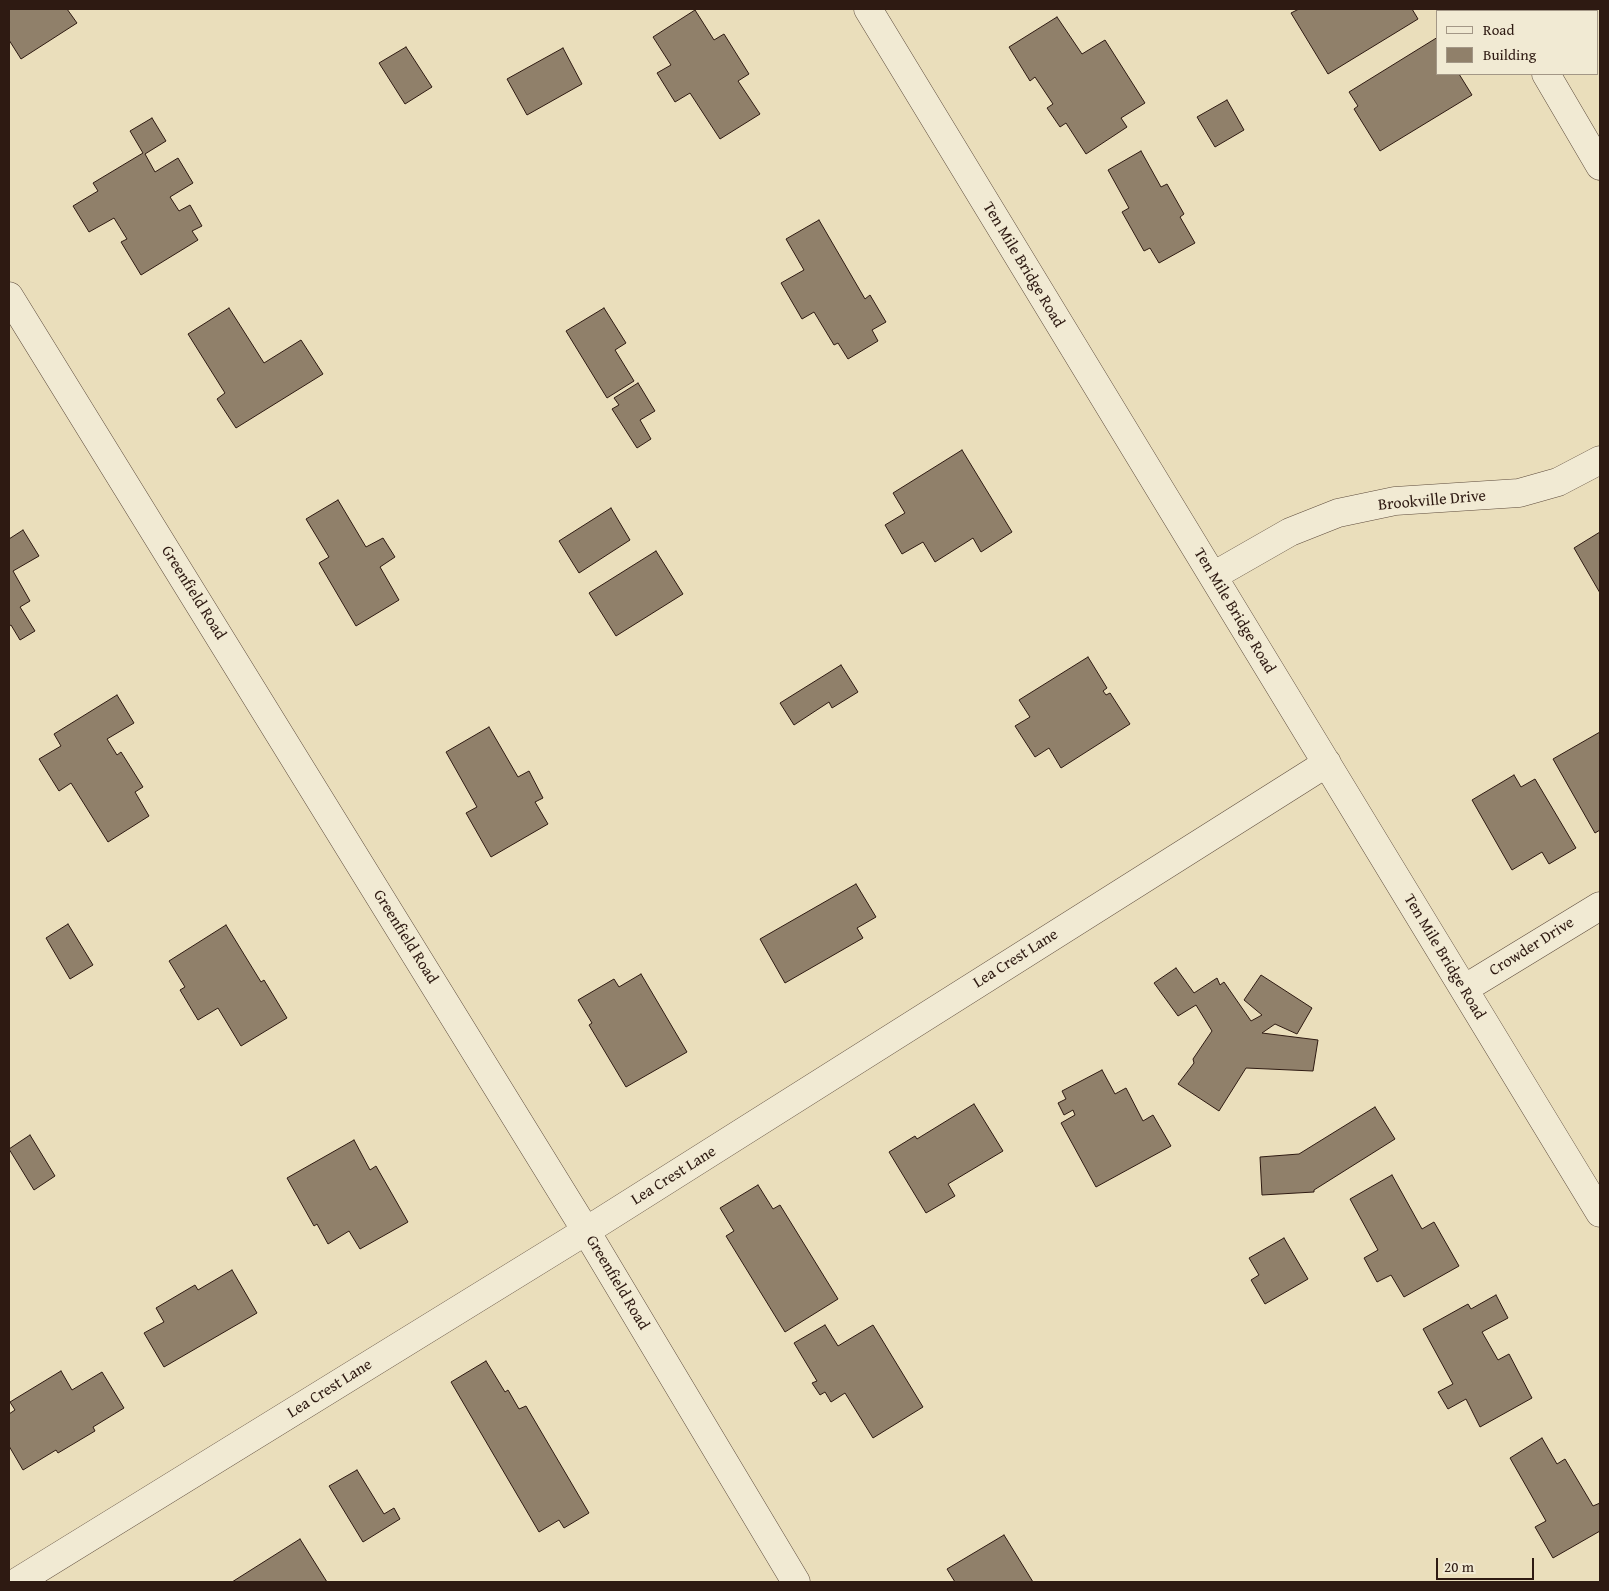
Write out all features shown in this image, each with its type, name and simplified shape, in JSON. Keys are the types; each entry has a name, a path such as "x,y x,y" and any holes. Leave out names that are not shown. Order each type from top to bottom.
{"street":[{"name":"Ten Mile Bridge Road","path":"868,9 1600,1213"},
{"path":"1547,75 1600,166"},
{"name":"Greenfield Road","path":"9,296 586,1231 796,1582"},
{"name":"Brookville Drive","path":"1213,576 1290,532 1338,513 1395,501 1519,494 1558,482 1600,460"},
{"name":"Lea Crest Lane","path":"17,1582 586,1231 1327,763"},
{"name":"Crowder Drive","path":"1464,989 1600,906"}],"building":[{"path":"9,9 67,9 77,23 21,59 9,40"},
{"path":"1299,9 1412,9 1418,19 1328,74 1291,13"},
{"path":"695,10 714,40 724,34 749,74 738,81 760,114 720,139 690,93 675,102 657,73 671,65 653,37"},
{"path":"1057,17 1082,54 1105,40 1145,103 1121,118 1127,127 1086,154 1066,123 1060,127 1047,108 1053,104 1035,77 1030,81 1009,47"},
{"path":"1436,38 1436,75 1460,75 1472,95 1380,151 1354,109 1358,106 1349,92"},
{"path":"406,47 432,87 405,104 379,63"},
{"path":"563,48 582,84 527,115 507,79"},
{"path":"1227,100 1244,130 1215,147 1197,117"},
{"path":"152,118 166,141 145,154 155,172 178,158 193,183 170,197 179,211 190,205 202,226 192,231 198,240 141,275 121,242 127,239 114,218 89,232 73,206 98,191 93,183 143,153 130,131"},
{"path":"1141,151 1161,187 1167,184 1184,214 1180,217 1195,243 1159,263 1150,248 1144,251 1122,212 1129,208 1108,170"},
{"path":"819,220 865,299 870,295 886,322 872,330 878,341 848,359 838,343 834,345 814,312 802,319 781,283 804,270 786,239"},
{"path":"229,308 264,363 301,340 323,374 236,428 217,399 225,393 188,334"},
{"path":"604,308 626,343 615,350 634,381 607,398 566,331"},
{"path":"638,383 655,411 640,420 651,439 637,448 612,409 619,405 614,398"},
{"path":"962,450 1012,532 981,552 973,538 935,562 923,542 902,554 885,525 905,513 893,493"},
{"path":"338,500 366,547 383,538 395,557 380,567 399,600 356,626 319,563 329,557 306,519"},
{"path":"611,508 630,540 579,573 559,541"},
{"path":"23,530 39,556 13,571 30,601 20,607 35,631 20,640 11,625 9,626 9,539"},
{"path":"1600,532 1600,593 1574,548"},
{"path":"656,551 683,594 616,636 589,593"},
{"path":"1088,657 1107,688 1103,691 1106,695 1110,693 1130,724 1061,768 1049,748 1035,757 1015,726 1030,717 1019,700"},
{"path":"841,665 858,692 832,708 829,702 794,725 780,703"},
{"path":"117,695 134,723 107,739 117,755 121,752 143,787 135,792 149,816 108,842 71,783 59,791 39,759 61,746 54,734"},
{"path":"489,727 518,777 529,771 543,798 535,802 548,824 491,857 466,813 477,807 446,752"},
{"path":"1600,732 1600,830 1595,833 1553,759"},
{"path":"1514,775 1521,787 1535,779 1576,848 1549,864 1542,852 1512,870 1472,800"},
{"path":"856,884 876,917 857,928 863,938 785,983 760,939"},
{"path":"68,924 93,965 70,979 46,938"},
{"path":"226,925 261,982 264,980 287,1018 241,1046 218,1008 198,1020 180,990 185,987 169,961"},
{"path":"1176,968 1194,993 1217,978 1220,985 1224,982 1251,1021 1262,1015 1244,1000 1261,975 1312,1008 1297,1034 1275,1024 1262,1033 1318,1040 1313,1071 1246,1068 1219,1111 1178,1084 1194,1063 1193,1059 1212,1031 1196,1005 1178,1016 1154,983"},
{"path":"641,974 687,1052 626,1087 589,1025 592,1023 578,1000 614,979 619,987"},
{"path":"1102,1070 1115,1094 1126,1088 1143,1121 1153,1115 1171,1146 1096,1187 1061,1123 1075,1115 1073,1110 1064,1115 1058,1103 1066,1099 1062,1091"},
{"path":"974,1104 1003,1151 948,1184 955,1196 926,1213 889,1152 915,1136 917,1139"},
{"path":"1375,1107 1395,1139 1314,1190 1314,1192 1262,1195 1260,1157 1299,1154"},
{"path":"30,1135 55,1176 34,1190 9,1149"},
{"path":"354,1140 370,1170 376,1166 408,1222 360,1249 349,1231 328,1244 317,1224 314,1226 287,1178"},
{"path":"1392,1175 1422,1229 1434,1222 1459,1266 1404,1297 1391,1275 1377,1282 1364,1258 1378,1250 1350,1199"},
{"path":"758,1185 773,1209 780,1205 838,1299 785,1332 726,1236 734,1231 720,1208"},
{"path":"1284,1238 1308,1279 1265,1304 1251,1280 1259,1275 1249,1258"},
{"path":"232,1270 257,1313 164,1367 144,1333 164,1322 156,1308 195,1285 198,1290"},
{"path":"1496,1295 1508,1318 1482,1332 1498,1360 1509,1354 1532,1398 1480,1427 1466,1399 1448,1409 1438,1392 1453,1384 1423,1329 1468,1304 1471,1309"},
{"path":"825,1325 838,1346 873,1325 923,1407 873,1438 845,1393 831,1402 825,1392 820,1395 812,1383 817,1381 794,1343"},
{"path":"486,1361 505,1392 508,1390 519,1409 526,1406 589,1513 564,1528 559,1520 539,1532 451,1382"},
{"path":"61,1371 72,1390 102,1372 124,1408 93,1427 95,1431 58,1453 56,1450 23,1470 9,1446 9,1414 15,1410 10,1402"},
{"path":"1542,1438 1557,1464 1565,1459 1593,1506 1600,1503 1600,1531 1553,1558 1535,1527 1546,1521 1510,1458"},
{"path":"357,1470 384,1514 394,1508 400,1519 363,1542 329,1486"},
{"path":"1004,1535 1033,1582 955,1582 947,1569"},
{"path":"300,1539 327,1582 232,1582"}]}
